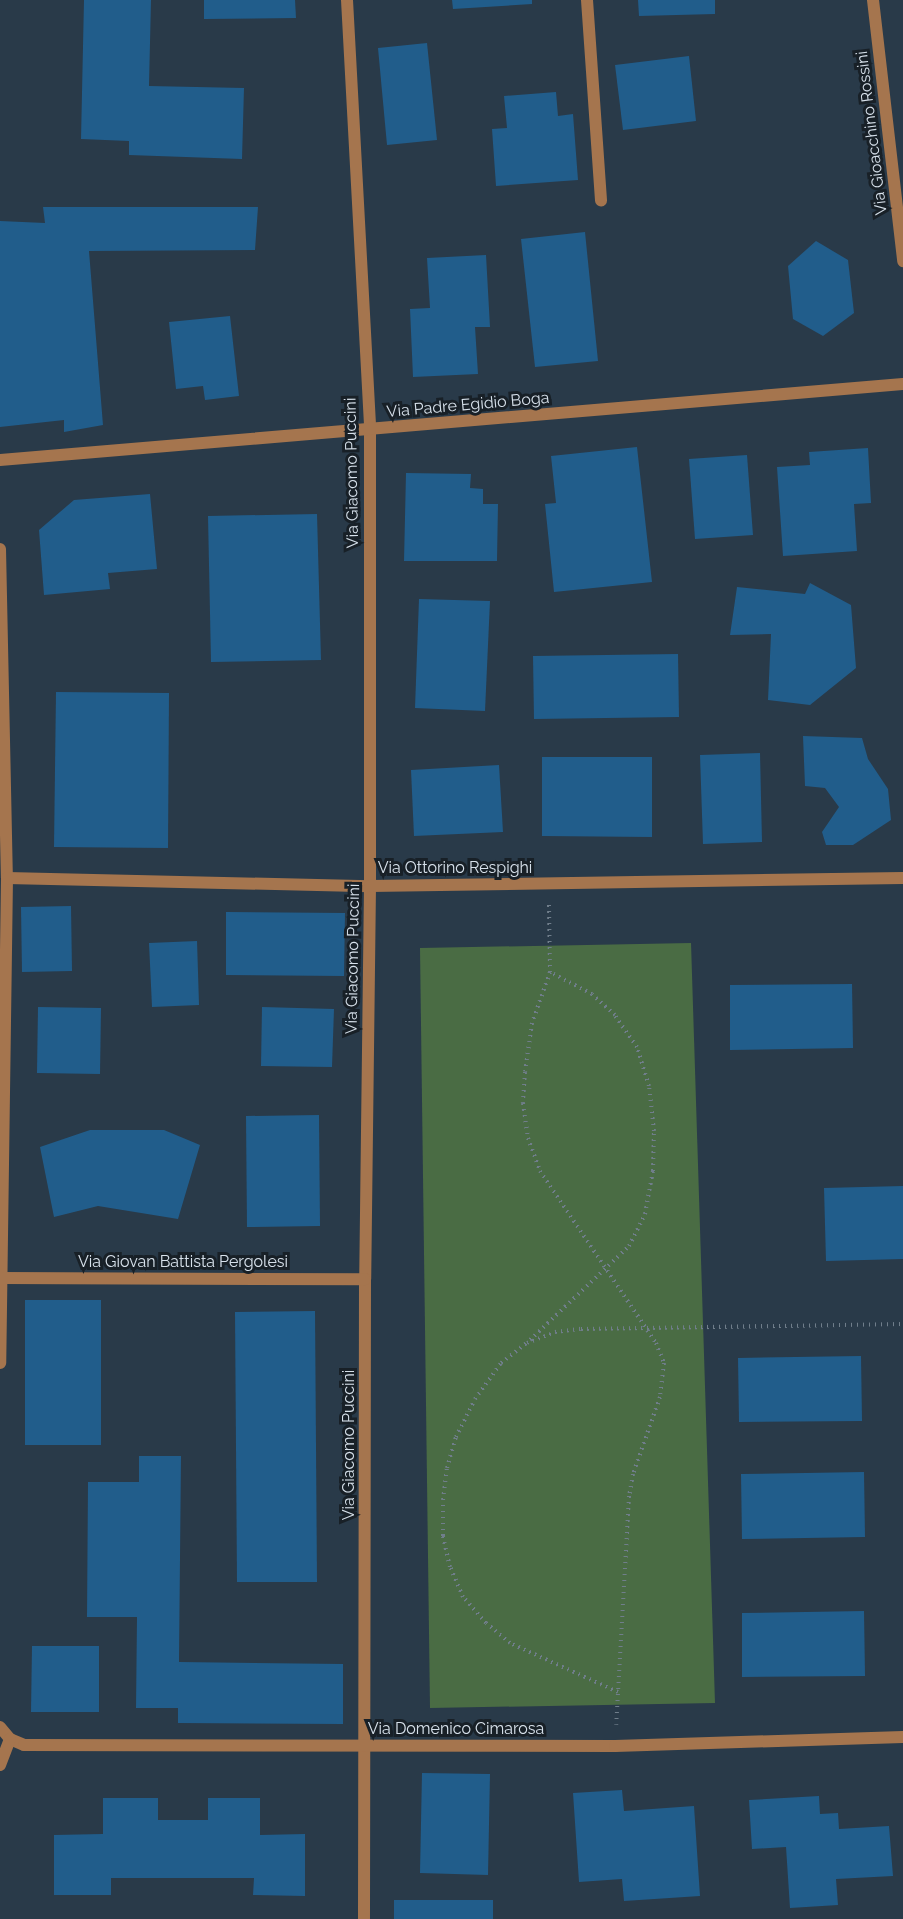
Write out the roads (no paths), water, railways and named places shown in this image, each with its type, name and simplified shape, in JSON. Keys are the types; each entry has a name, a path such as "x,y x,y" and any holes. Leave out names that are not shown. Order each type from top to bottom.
{"street":[{"name":"Via Giacomo Puccini","path":"347,0 370,430 370,886 365,1279 364,1919"},
{"path":"587,0 601,201"},
{"name":"Via Gioacchino Rossini","path":"873,0 903,261"},
{"name":"Via Padre Egidio Boga","path":"0,460 903,384"},
{"path":"0,549 7,878 0,1363"},
{"name":"Via Ottorino Respighi","path":"7,878 370,886 903,878"},
{"name":"Via Giovan Battista Pergolesi","path":"2,1278 365,1279"},
{"path":"0,1727 10,1739 0,1765"},
{"name":"Via Domenico Cimarosa","path":"10,1739 24,1745 615,1746 903,1737"}]}
